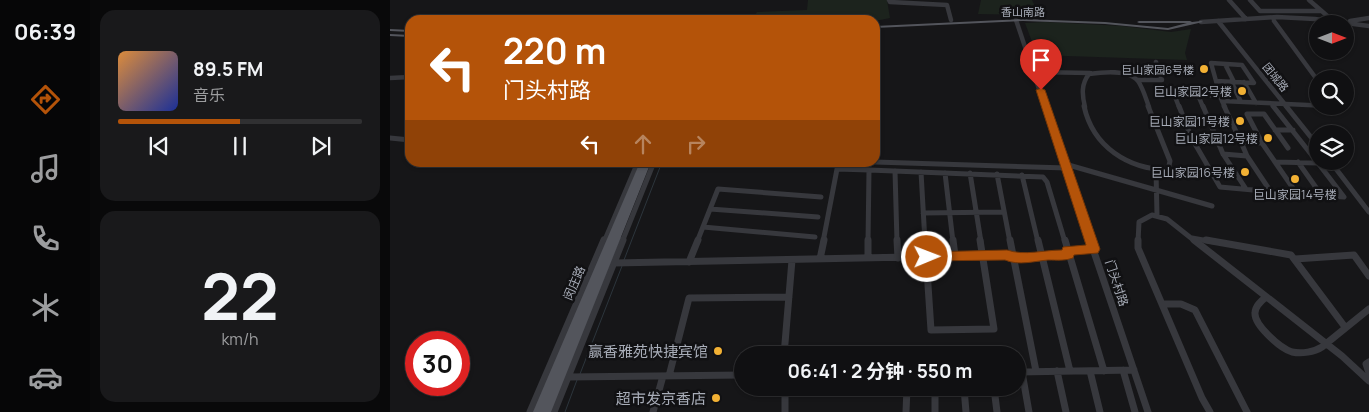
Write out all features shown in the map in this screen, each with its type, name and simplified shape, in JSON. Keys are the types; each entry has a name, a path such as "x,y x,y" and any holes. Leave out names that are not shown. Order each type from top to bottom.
{"main road":[{"name":"香山南路","path":"880,25 1032,17 1201,22"},
{"name":"香山南路","path":"880,25 1016,20 1106,22 1168,29 1201,22"},
{"path":"390,30 405,31"},
{"path":"390,35 405,36"},
{"name":"闵庄路","path":"538,412 641,167"},
{"name":"闵庄路","path":"546,412 646,167"}],"street":[{"path":"889,0 890,2 947,5 951,20"},
{"path":"1229,0 1246,19"},
{"path":"1250,0 1260,11 1320,11"},
{"path":"1309,0 1324,15"},
{"path":"1354,22 1369,18"},
{"name":"香山南路","path":"1201,22 1246,19 1309,21"},
{"name":"门头村路","path":"1016,20 1148,412"},
{"name":"香山南路","path":"1218,21 1309,22"},
{"name":"团城路","path":"1218,21 1309,135"},
{"path":"1274,21 1310,70"},
{"name":"香山南路","path":"1354,25 1369,27"},
{"path":"1035,72 1124,74 1136,80 1162,80 1156,62"},
{"path":"1216,81 1254,83 1242,65 1211,63 1216,81 1221,98 1247,156 1271,192"},
{"path":"1225,64 1242,102"},
{"path":"1094,73 1086,76 1082,94 1087,120 1094,133 1103,144 1122,159 1156,171 1168,170 1170,161 1136,80"},
{"path":"390,78 405,77"},
{"path":"1244,82 1256,103"},
{"path":"1309,105 1242,102 1198,94 1174,94 1191,137 1220,187 1322,196 1344,196 1324,170"},
{"path":"1198,94 1223,154 1246,189"},
{"path":"1272,104 1309,151"},
{"path":"1288,148 1264,114 1247,114 1262,143 1297,194"},
{"path":"1275,130 1293,130"},
{"path":"390,138 405,140"},
{"path":"1241,142 1262,143"},
{"path":"1223,154 1247,156"},
{"path":"880,162 1066,166 1212,206"},
{"path":"1275,162 1309,163"},
{"path":"1298,162 1322,196"},
{"name":"闵庄路","path":"530,412 636,167"},
{"path":"554,412 652,167"},
{"path":"820,259 837,170 1038,175 1046,180 1104,371"},
{"path":"868,258 869,170"},
{"path":"1337,170 1369,212"},
{"path":"895,171 898,258"},
{"path":"1156,171 1157,215"},
{"path":"920,172 931,330 994,329 970,173"},
{"path":"945,173 955,256"},
{"path":"997,174 1036,372"},
{"path":"1022,175 1070,371"},
{"path":"689,262 718,189 821,197"},
{"path":"710,209 818,217"},
{"path":"924,213 1004,212"},
{"path":"1210,412 1202,398 1138,248 1139,222 1146,216 1157,215 1167,219 1326,343 1369,381"},
{"path":"703,227 815,237"},
{"path":"1190,238 1291,255 1345,327"},
{"path":"1068,250 1094,249"},
{"path":"614,263 1007,255 1014,258 1040,258 1041,255 1068,255 1068,250"},
{"path":"1295,259 1354,255 1369,276"},
{"path":"785,346 792,260"},
{"path":"653,412 666,376 689,298 789,297"},
{"path":"1266,297 1256,306 1254,314 1257,323 1276,342 1290,352 1317,350 1369,308"},
{"path":"1162,304 1181,304 1195,310 1247,412"},
{"path":"1369,362 1366,364 1369,373"},
{"path":"1123,370 1135,412"},
{"path":"1026,372 1134,370"},
{"path":"1057,371 1066,412"},
{"path":"1090,371 1100,412"},
{"path":"568,377 734,374"},
{"path":"785,396 785,412"},
{"path":"906,412 907,396"},
{"path":"935,396 935,412"},
{"path":"965,396 966,412"},
{"path":"995,396 997,412"},
{"path":"1025,396 1029,412"}],"shaded area":[{"path":"808,0 887,0 890,18 880,20 880,15 755,15 757,12 807,10"},
{"path":"981,0 1032,0 1039,15 978,14"},
{"path":"1045,22 1122,26 1171,32 1191,29 1185,53 1187,60 1037,55 1025,23"}],"waterway":[{"path":"624,260 660,167"},
{"path":"580,374 622,266"},
{"path":"565,412 577,380"}],"place":[{"name":"巨山家园6号楼","path":"1204,69"},
{"name":"巨山家园2号楼","path":"1242,91"},
{"name":"巨山家园11号楼","path":"1240,121"},
{"name":"巨山家园12号楼","path":"1268,138"},
{"name":"巨山家园16号楼","path":"1245,172"},
{"name":"巨山家园14号楼","path":"1295,179"},
{"name":"赢香雅苑快捷宾馆","path":"718,351"},
{"name":"超市发京香店","path":"716,398"}],"route":[{"path":"927,257 1007,255 1010,258 1040,258 1041,255 1068,255 1068,250 1094,249 1041,90"}]}
